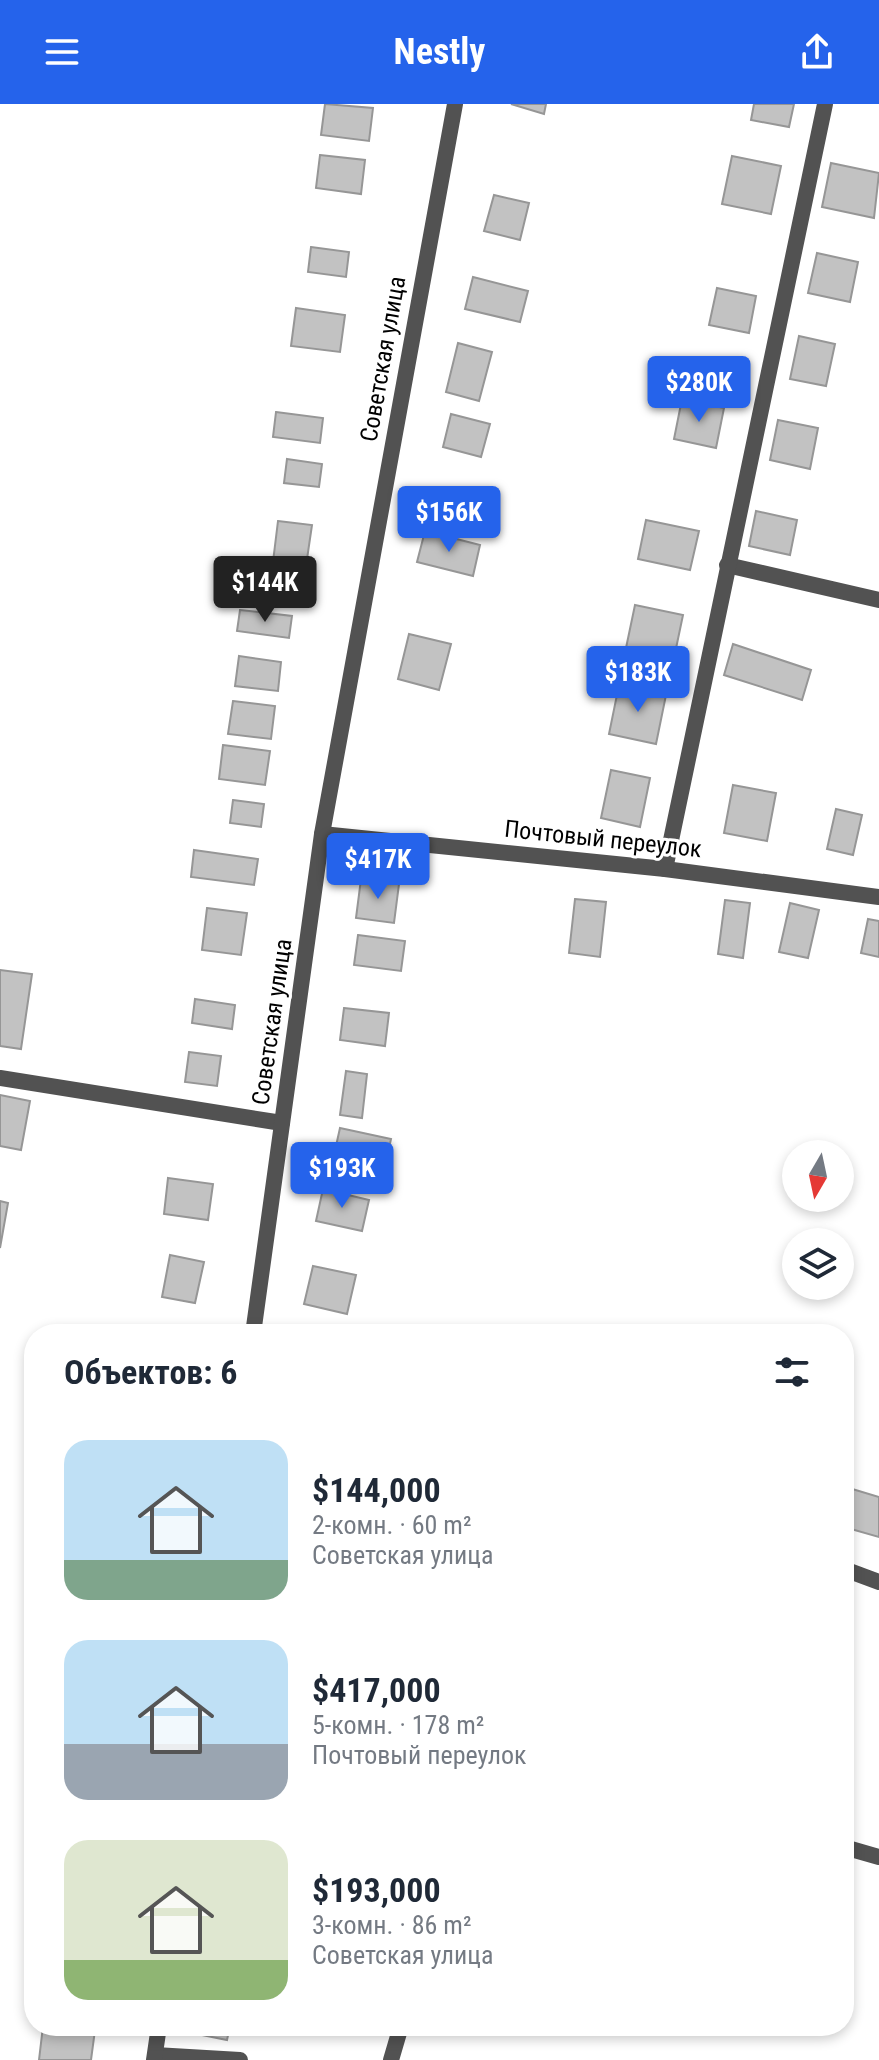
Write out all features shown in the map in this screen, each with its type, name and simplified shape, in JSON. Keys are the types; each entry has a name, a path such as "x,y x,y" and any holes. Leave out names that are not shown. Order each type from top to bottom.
{"street":[{"name":"Советская улица","path":"254,1324 322,834 455,104"},
{"path":"665,869 825,104"},
{"path":"727,565 879,600"},
{"name":"Почтовый переулок","path":"322,834 665,869 879,897"},
{"path":"0,1078 282,1123"},
{"path":"854,1573 879,1582"},
{"path":"854,1850 879,1857"},
{"path":"157,2036 154,2057 240,2060"},
{"path":"391,2060 398,2036"}],"building":[{"path":"325,104 373,108 369,141 321,135"},
{"path":"511,104 546,104 544,114"},
{"path":"754,104 794,104 789,127 751,120"},
{"path":"320,155 365,160 361,194 316,188"},
{"path":"732,156 781,166 771,214 722,204"},
{"path":"831,163 879,173 874,218 822,207"},
{"path":"494,195 529,203 520,240 484,231"},
{"path":"311,247 349,252 346,277 308,272"},
{"path":"817,253 858,262 850,302 808,293"},
{"path":"473,277 528,291 520,322 465,309"},
{"path":"717,288 756,296 749,333 709,325"},
{"path":"296,308 345,315 340,352 291,346"},
{"path":"799,336 835,344 826,386 790,379"},
{"path":"458,343 492,352 479,401 446,392"},
{"path":"682,399 724,408 716,448 674,439"},
{"path":"276,412 323,418 320,443 273,437"},
{"path":"451,414 490,424 481,457 443,447"},
{"path":"778,420 818,428 810,469 770,460"},
{"path":"287,459 322,464 319,487 284,483"},
{"path":"756,511 797,520 790,555 749,546"},
{"path":"646,520 699,531 690,570 638,559"},
{"path":"278,521 312,525 306,566 273,562"},
{"path":"425,531 480,545 473,576 417,562"},
{"path":"635,605 683,615 674,658 626,648"},
{"path":"240,610 292,616 289,638 237,631"},
{"path":"409,634 451,644 439,690 398,679"},
{"path":"733,644 811,670 802,700 724,675"},
{"path":"239,656 281,662 278,691 235,686"},
{"path":"619,685 666,695 656,744 609,734"},
{"path":"233,701 275,706 271,739 228,734"},
{"path":"223,745 270,751 265,785 219,779"},
{"path":"611,770 650,778 640,827 601,818"},
{"path":"733,785 776,793 767,841 724,833"},
{"path":"233,800 264,804 261,827 230,823"},
{"path":"836,809 862,815 853,855 827,849"},
{"path":"194,850 258,859 254,885 191,877"},
{"path":"361,879 399,884 394,923 356,918"},
{"path":"575,899 606,902 600,957 569,953"},
{"path":"725,900 750,903 743,958 718,954"},
{"path":"790,903 819,910 808,958 779,952"},
{"path":"207,908 247,913 241,955 202,950"},
{"path":"868,919 879,921 879,957 861,953"},
{"path":"358,935 405,941 401,971 354,965"},
{"path":"0,970 32,974 21,1049 0,1046"},
{"path":"195,999 235,1005 232,1029 192,1023"},
{"path":"344,1008 389,1013 385,1046 340,1040"},
{"path":"189,1052 221,1056 217,1086 185,1082"},
{"path":"346,1071 367,1074 362,1118 340,1115"},
{"path":"0,1095 30,1101 21,1150 0,1146"},
{"path":"340,1128 391,1139 383,1175 332,1164"},
{"path":"168,1178 213,1184 208,1220 164,1214"},
{"path":"323,1189 369,1200 362,1231 316,1221"},
{"path":"0,1201 8,1203 0,1248"},
{"path":"170,1255 204,1262 195,1303 162,1297"},
{"path":"313,1266 356,1275 347,1314 304,1304"},
{"path":"854,1490 879,1497 879,1537 854,1530"},
{"path":"42,2036 94,2036 91,2060 39,2060"},
{"path":"207,2036 228,2036 227,2040"}]}
